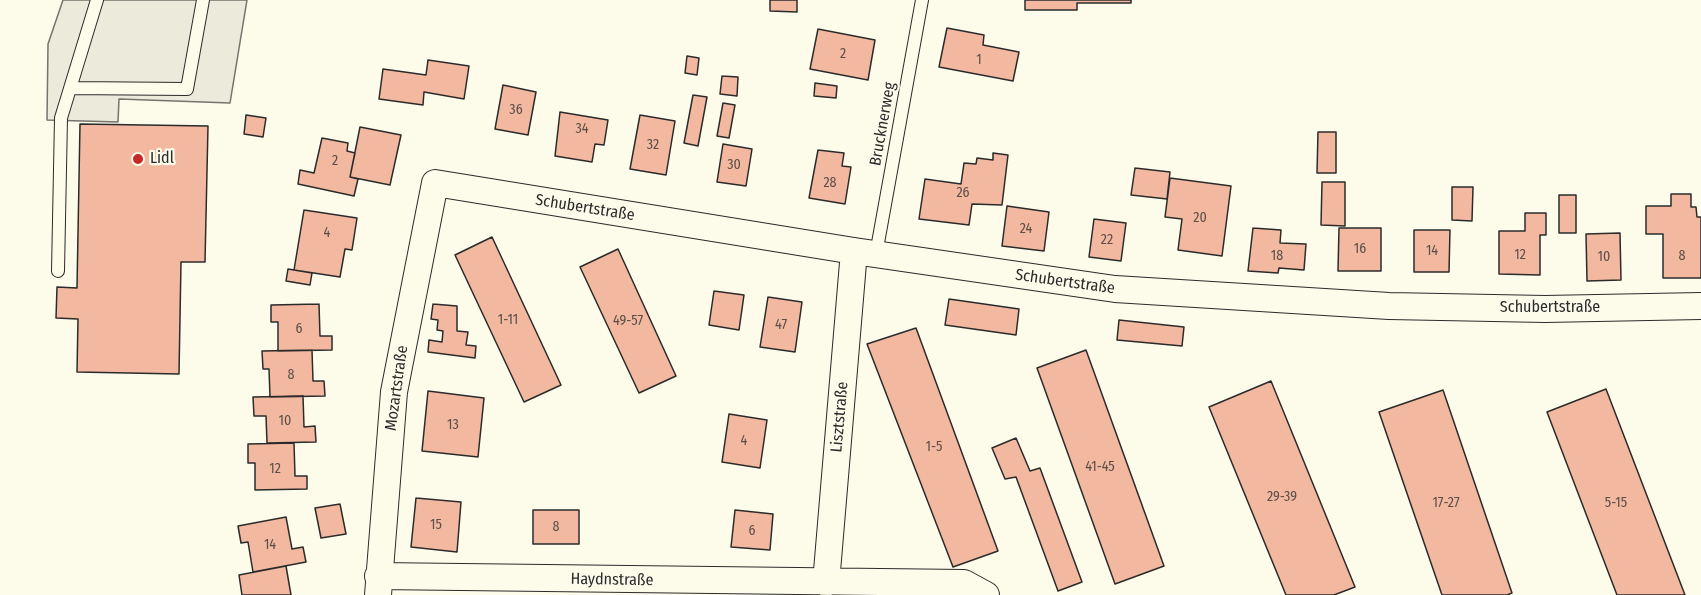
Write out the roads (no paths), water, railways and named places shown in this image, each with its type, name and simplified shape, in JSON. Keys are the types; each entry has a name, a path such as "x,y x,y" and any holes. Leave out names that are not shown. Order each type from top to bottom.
{"street":[{"name":"Schubertstraße","path":"435,183 865,253 1115,289 1401,306 1545,309 1701,306"},
{"name":"Mozartstraße","path":"378,586 394,392 435,183"},
{"name":"Lisztstraße","path":"826,583 865,253"},
{"name":"Haydnstraße","path":"378,586 964,584 986,595"}],"lane":[{"path":"58,271 61,118 97,0"},
{"path":"70,88 187,89 203,0"},
{"name":"Brucknerweg","path":"865,253 922,0"}],"place":[{"name":"Lidl","path":"138,159"}]}
